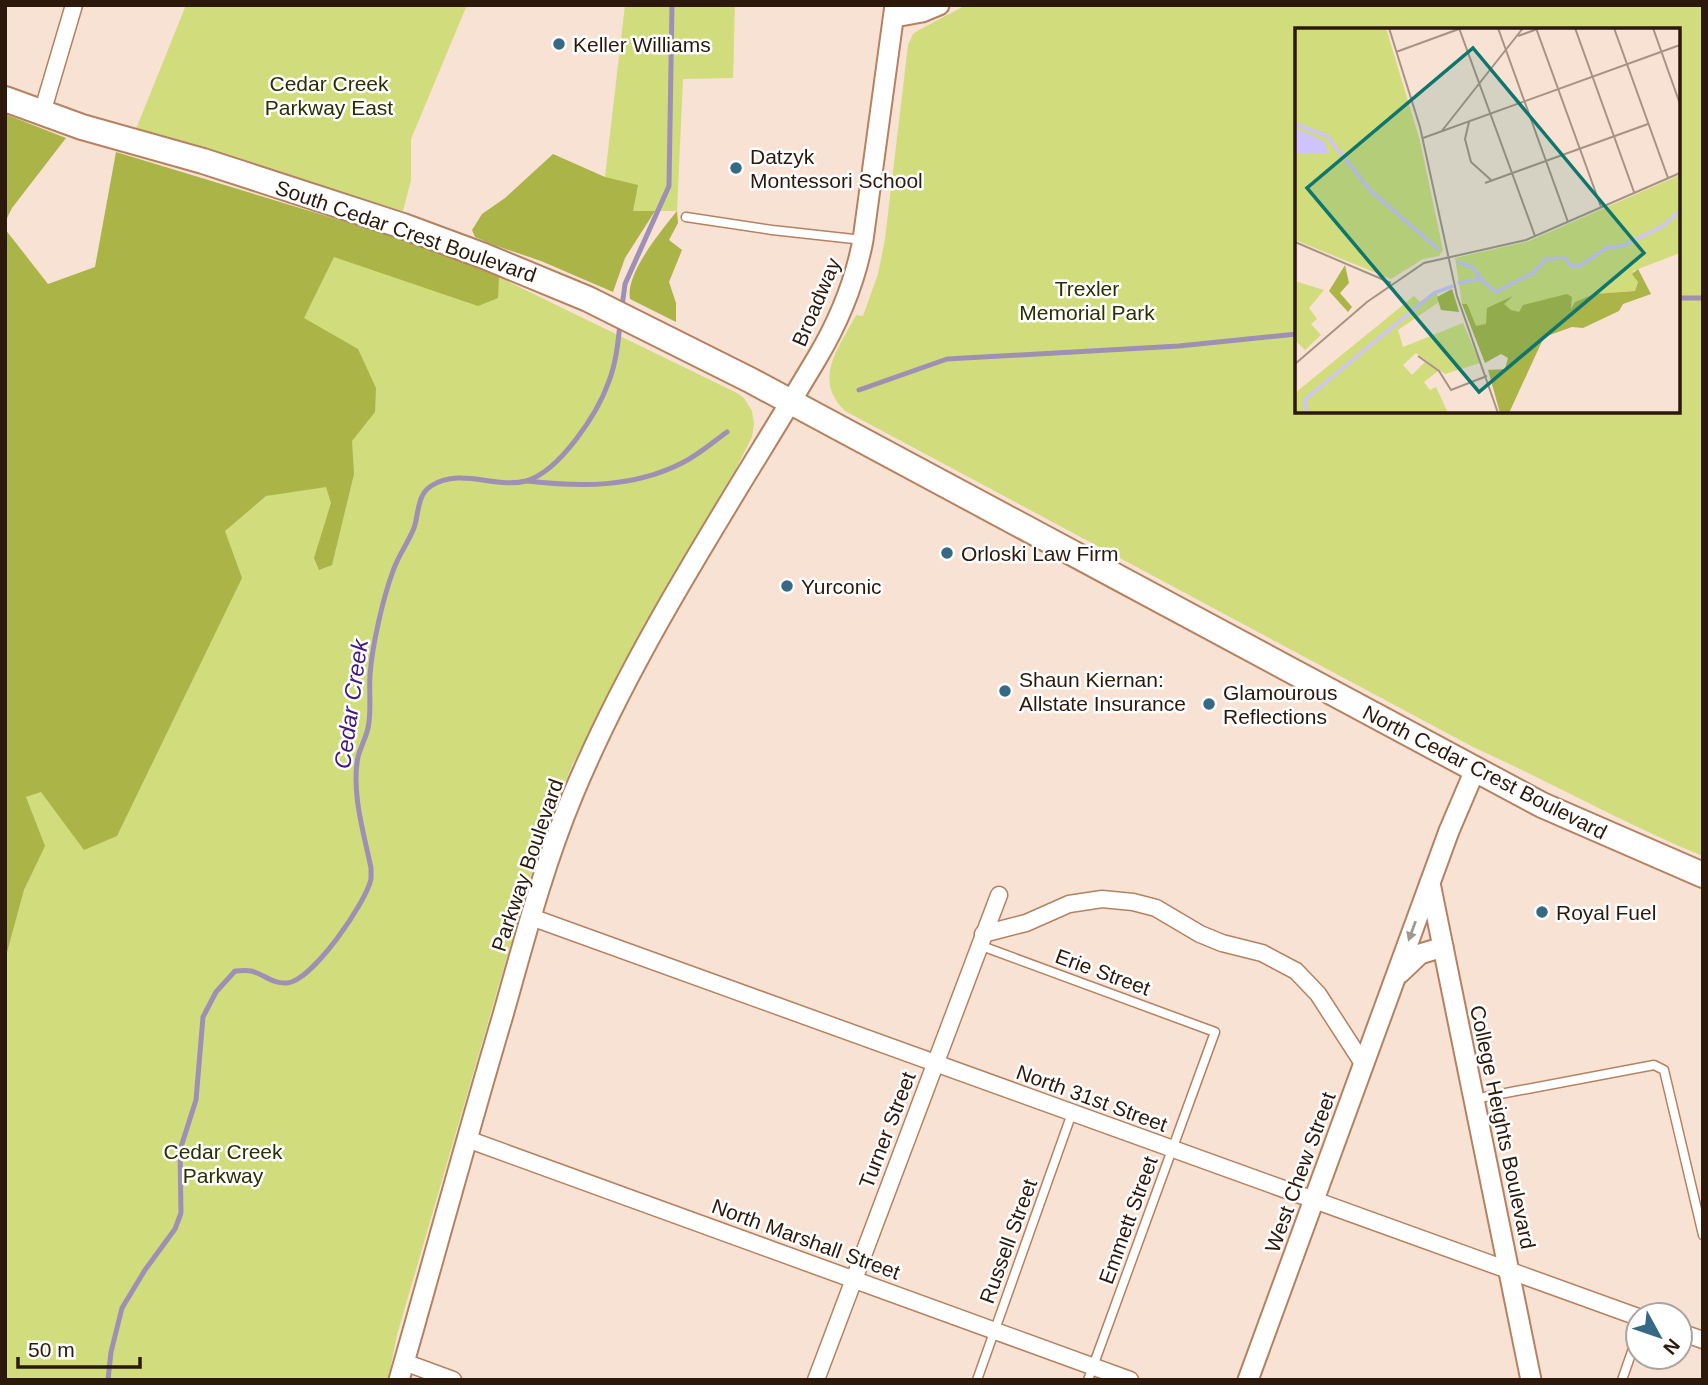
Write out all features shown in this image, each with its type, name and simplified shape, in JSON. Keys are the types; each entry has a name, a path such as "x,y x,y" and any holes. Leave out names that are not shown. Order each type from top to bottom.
{"main road":[{"name":"South Cedar Crest Boulevard","path":"5,99 122,140 203,161 403,226 484,256 587,299 791,403"},
{"name":"North Cedar Crest Boulevard","path":"791,403 1542,805 1703,875"}],"street":[{"path":"42,113 74,5"},
{"path":"895,11 922,12 939,5"},
{"name":"Broadway","path":"791,403 832,331 859,264 895,11"},
{"name":"Parkway Boulevard","path":"402,1371 531,917 573,796 634,669 668,606 791,403"},
{"name":"West Chew Street","path":"1248,1380 1430,883 1475,770"},
{"name":"College Heights Boulevard","path":"1430,883 1531,1380"},
{"name":"Turner Street","path":"816,1380 999,895"},
{"path":"981,939 1069,904 1102,899 1133,902 1156,908 1200,934 1222,943 1262,953 1296,971 1318,994 1364,1065"},
{"name":"North 31st Street","path":"531,917 1624,1312"},
{"name":"West Chew Street","path":"1395,980 1420,954 1443,947"},
{"name":"North Marshall Street","path":"467,1139 995,1330 1091,1373 1130,1380"},
{"path":"402,1371 453,1380"}],"lane":[{"path":"686,217 863,240"},
{"name":"Erie Street","path":"981,939 1215,1032"},
{"name":"Emmett Street","path":"1091,1373 1215,1032"},
{"path":"1474,1099 1654,1065 1664,1070 1703,1234"},
{"name":"Russell Street","path":"977,1380 1072,1113"}],"green space":[{"name":"Cedar Creek Parkway East","path":"186,5 467,5 411,139 411,180 403,211 136,129"},
{"path":"625,5 735,5 733,78 683,79 677,211 633,211 605,177"},
{"name":"Trexler Memorial Park","path":"966,5 1703,5 1703,856 1473,747 845,411 835,399 829,375 836,351 856,315 863,316 878,274 885,239 908,45 913,34"},
{"path":"5,114 66,138 12,208 5,222"},
{"path":"116,152 415,243 499,277 498,298 478,306 334,257 304,318 358,349 376,388 375,412 352,441 354,474 332,565 319,570 314,558 331,503 326,487 266,496 225,531 242,578 117,836 84,850 41,792 26,797 45,846 24,890 5,960 5,229 48,284 95,267"},
{"path":"553,154 605,177 638,185 633,211 655,211 625,258 613,292 541,261 475,237 472,230 482,214 505,198"},
{"path":"677,211 678,223 669,240 682,250 669,282 676,303 676,322 630,299 630,289 638,265"},
{"name":"Cedar Creek Parkway","path":"415,243 499,277 737,393 744,398 752,411 752,437 724,493 675,576 572,765 533,868 397,1335 388,1380 5,1380 5,960 24,890 44,846 26,797 41,791 61,817 290,323 318,248"}],"waterway":[{"name":"Cedar Creek","path":"622,307 625,284 669,186 672,5"},
{"path":"1680,298 1703,298"},
{"name":"Cedar Creek","path":"108,1380 111,1352 122,1308 175,1229 181,1213 180,1150 196,1100 203,1017 216,992 235,971 251,971 282,983 298,979 323,956 349,922 371,879 357,799 356,770 368,727 371,663 382,608 395,565 414,528 423,494 431,486 454,478 514,483 526,481 552,466 587,424 604,394 613,367 620,324"},
{"path":"859,390 947,359 1179,346 1295,334"},
{"path":"527,481 586,485 645,477 688,460 727,432"}],"place":[{"name":"Keller Williams","path":"559,44"},
{"name":"Datzyk Montessori School","path":"736,168"},
{"name":"Orloski Law Firm","path":"947,553"},
{"name":"Yurconic","path":"787,586"},
{"name":"Shaun Kiernan: Allstate Insurance","path":"1005,691"},
{"name":"Glamourous Reflections","path":"1209,704"},
{"name":"Royal Fuel","path":"1542,912"}]}
